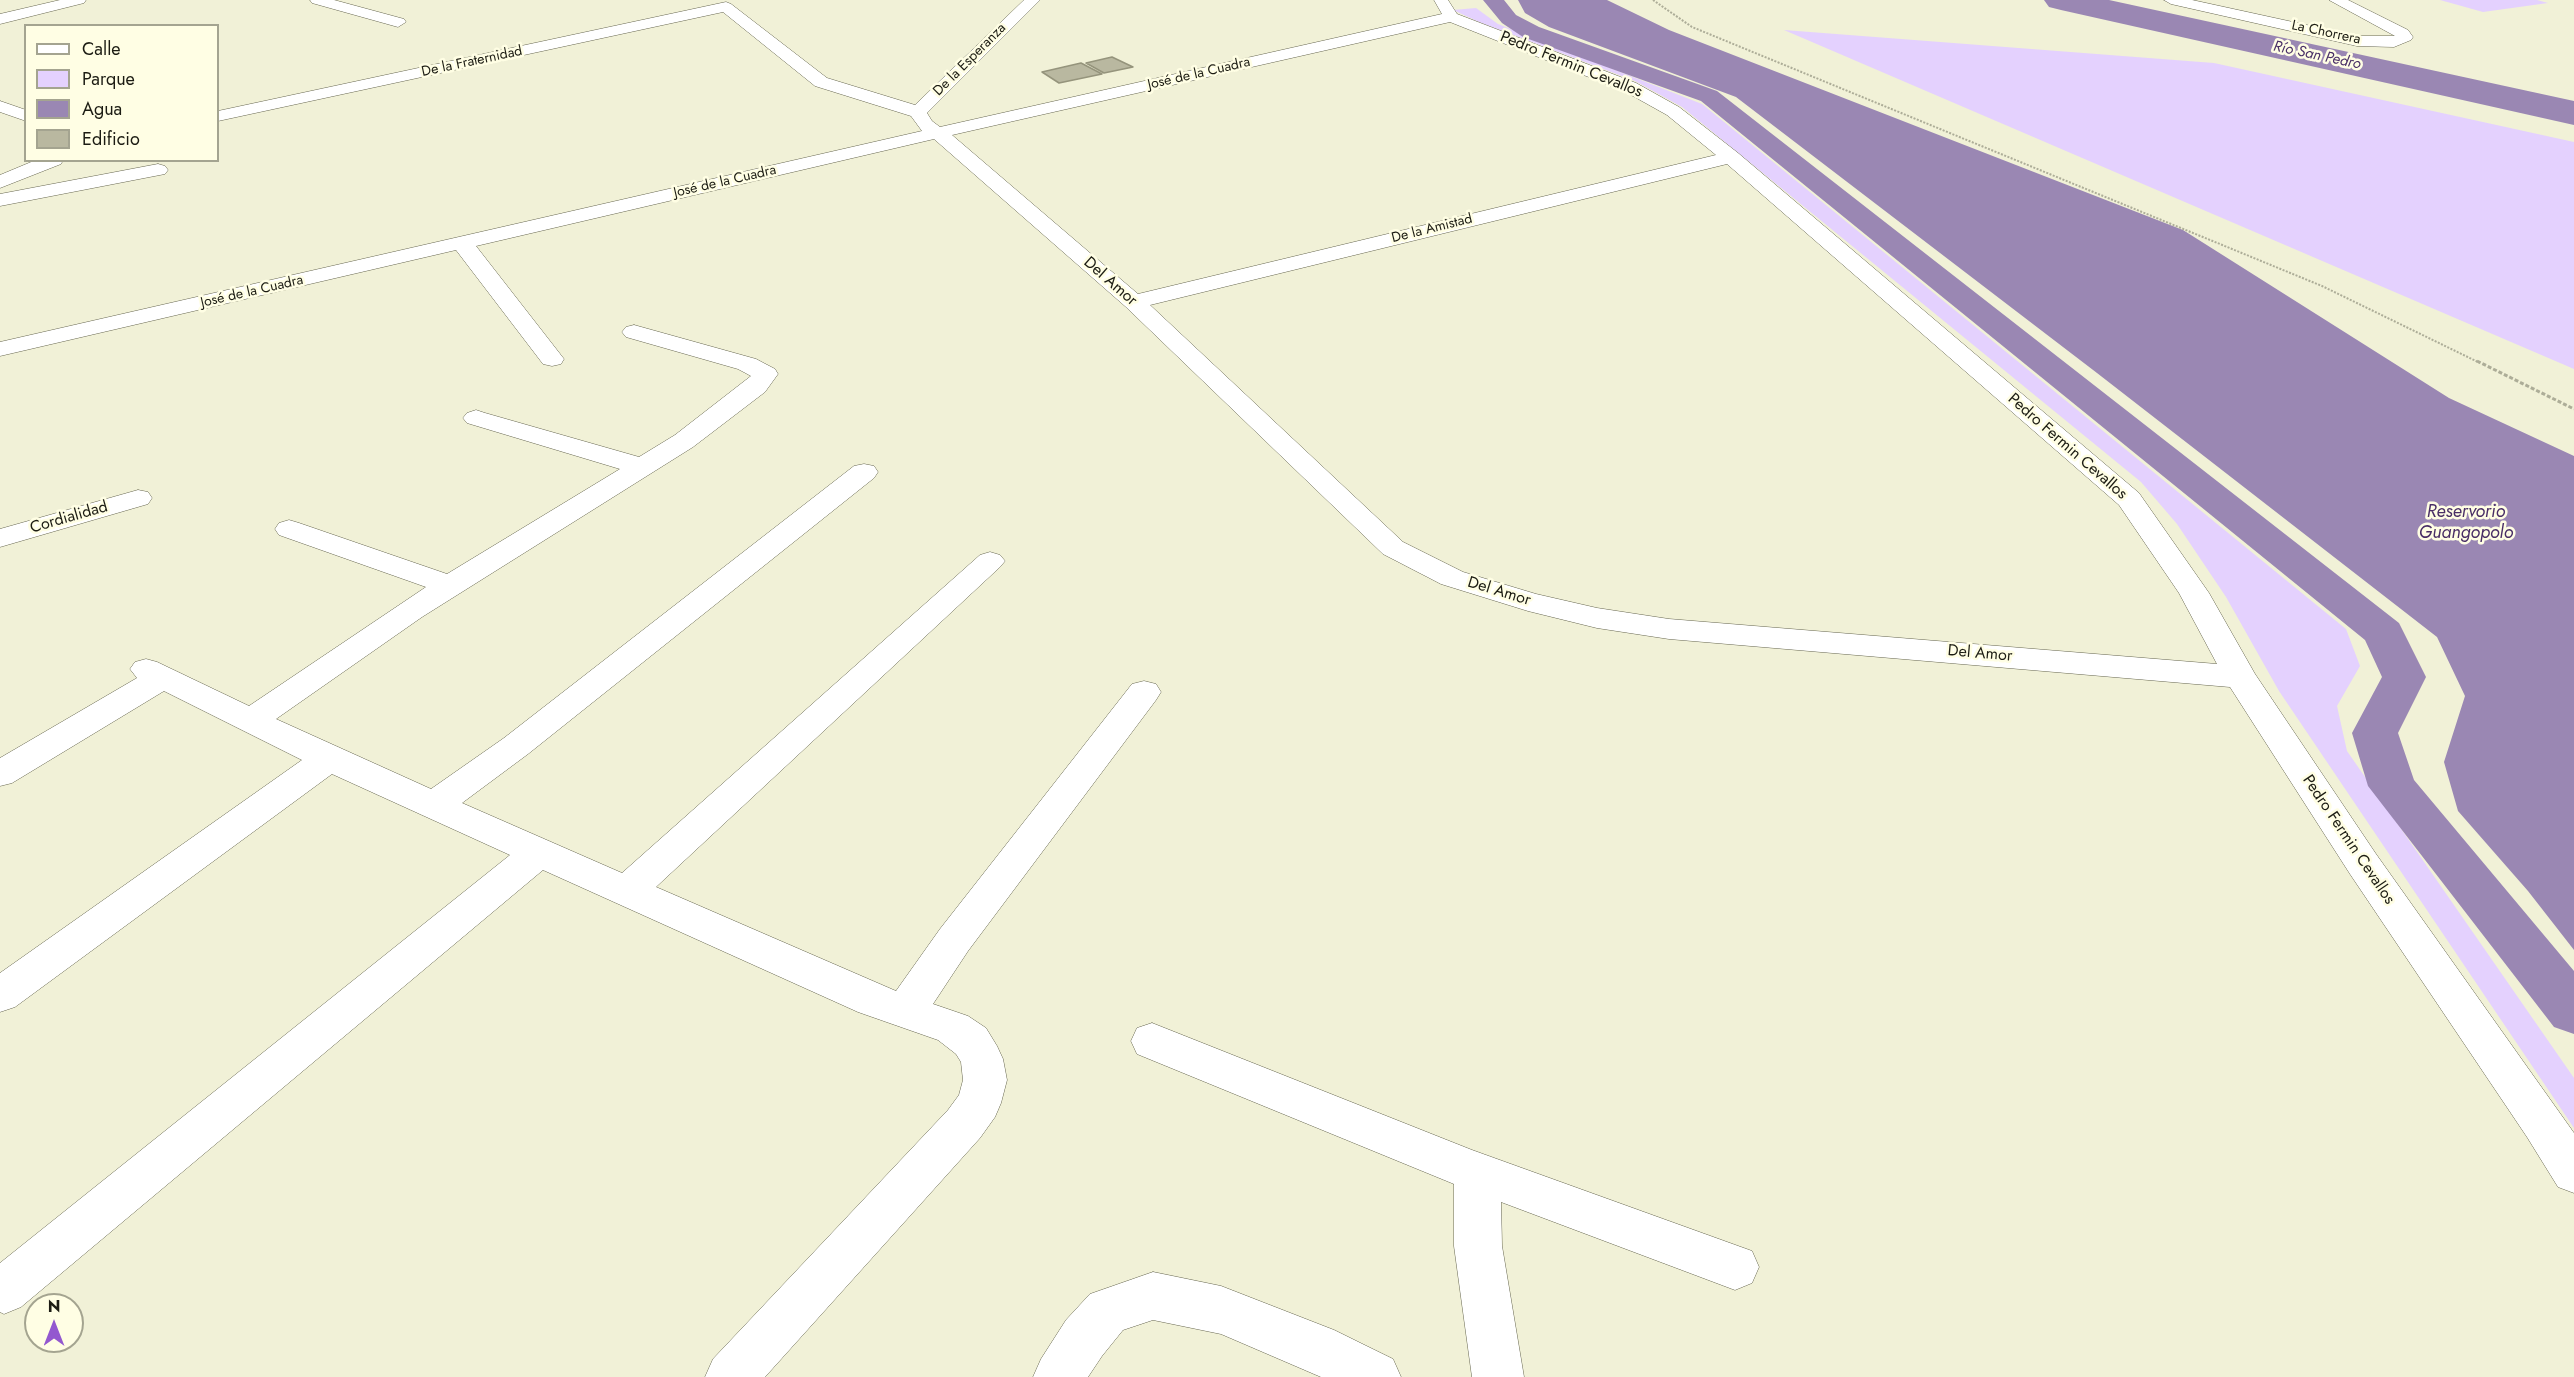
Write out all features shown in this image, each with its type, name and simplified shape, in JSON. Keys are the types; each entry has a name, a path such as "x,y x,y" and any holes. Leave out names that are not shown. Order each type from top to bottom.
{"street":[{"path":"0,8 35,0"},
{"path":"0,19 79,0"},
{"path":"317,0 398,22"},
{"name":"De la Esperanza","path":"926,123 1033,0"},
{"name":"La Chorrera","path":"2171,0 2357,41 2394,42 2405,37 2402,33 2336,0"},
{"name":"Del Amor","path":"729,3 821,82 926,123 1134,302 1393,548 1452,578 1565,610 1669,629 2240,677"},
{"name":"De la Fraternidad","path":"219,117 729,3"},
{"name":"José de la Cuadra","path":"0,350 181,301 576,209 926,123 1204,67 1446,8"},
{"name":"Pedro Fermin Cevallos","path":"1446,8 1630,87 1673,111 1731,157 2129,499 2194,593 2240,677 2363,864 2543,1123 2574,1172"},
{"path":"0,106 23,113"},
{"name":"De la Amistad","path":"1134,302 1731,157"},
{"path":"0,182 49,162"},
{"path":"0,200 158,170"},
{"name":"José de la Cuadra","path":"0,334 181,301 464,243 576,209"},
{"path":"464,243 468,253 552,359"},
{"path":"249,721 451,586 684,441 756,387 766,374 747,364 634,332"},
{"path":"476,418 642,467"},
{"path":"434,805 516,746 864,472"},
{"name":"Cordialidad","path":"0,538 138,498"},
{"path":"289,529 451,586"},
{"path":"627,891 990,561"},
{"path":"0,774 154,673 329,759 904,1012 954,1028 971,1041 982,1059 985,1080 979,1103 964,1125 731,1377"},
{"path":"904,1012 954,940 1144,692"},
{"path":"0,995 329,759"},
{"path":"4,1290 539,852"},
{"path":"1152,1041 1477,1171 1735,1267"},
{"path":"1477,1171 1478,1246 1498,1377"},
{"path":"1059,1377 1084,1338 1107,1311 1153,1296 1221,1310 1316,1348 1375,1377"}],"path":[{"path":"1653,0 1692,27 2322,286 2574,409"}],"green space":[{"path":"2440,0 2537,0 2548,3 2483,12"},
{"path":"1476,8 1498,24 1702,104 2346,629 2360,666 2337,706 2347,751 2574,1078 2574,1128 2279,691 2226,597 2177,524 2141,482 1682,107 1635,81 1453,10"},
{"path":"1784,30 2214,63 2574,142 2574,369"}],"water":[{"name":"Reservorio Guangopolo","path":"1518,0 1607,0 1669,30 2183,230 2449,398 2574,456 2574,950 2528,891 2458,811 2444,762 2465,696 2437,637 1736,97 1549,27 1525,13"}],"building":[{"path":"1112,57 1133,67 1104,73 1086,63"},
{"path":"1081,63 1102,74 1059,83 1042,72"}],"waterway":[{"path":"1493,0 1509,19 1531,32 1709,96 2384,633 2404,677 2375,733 2392,786 2574,1011"},
{"name":"Río San Pedro","path":"2061,0 2574,113"}]}
